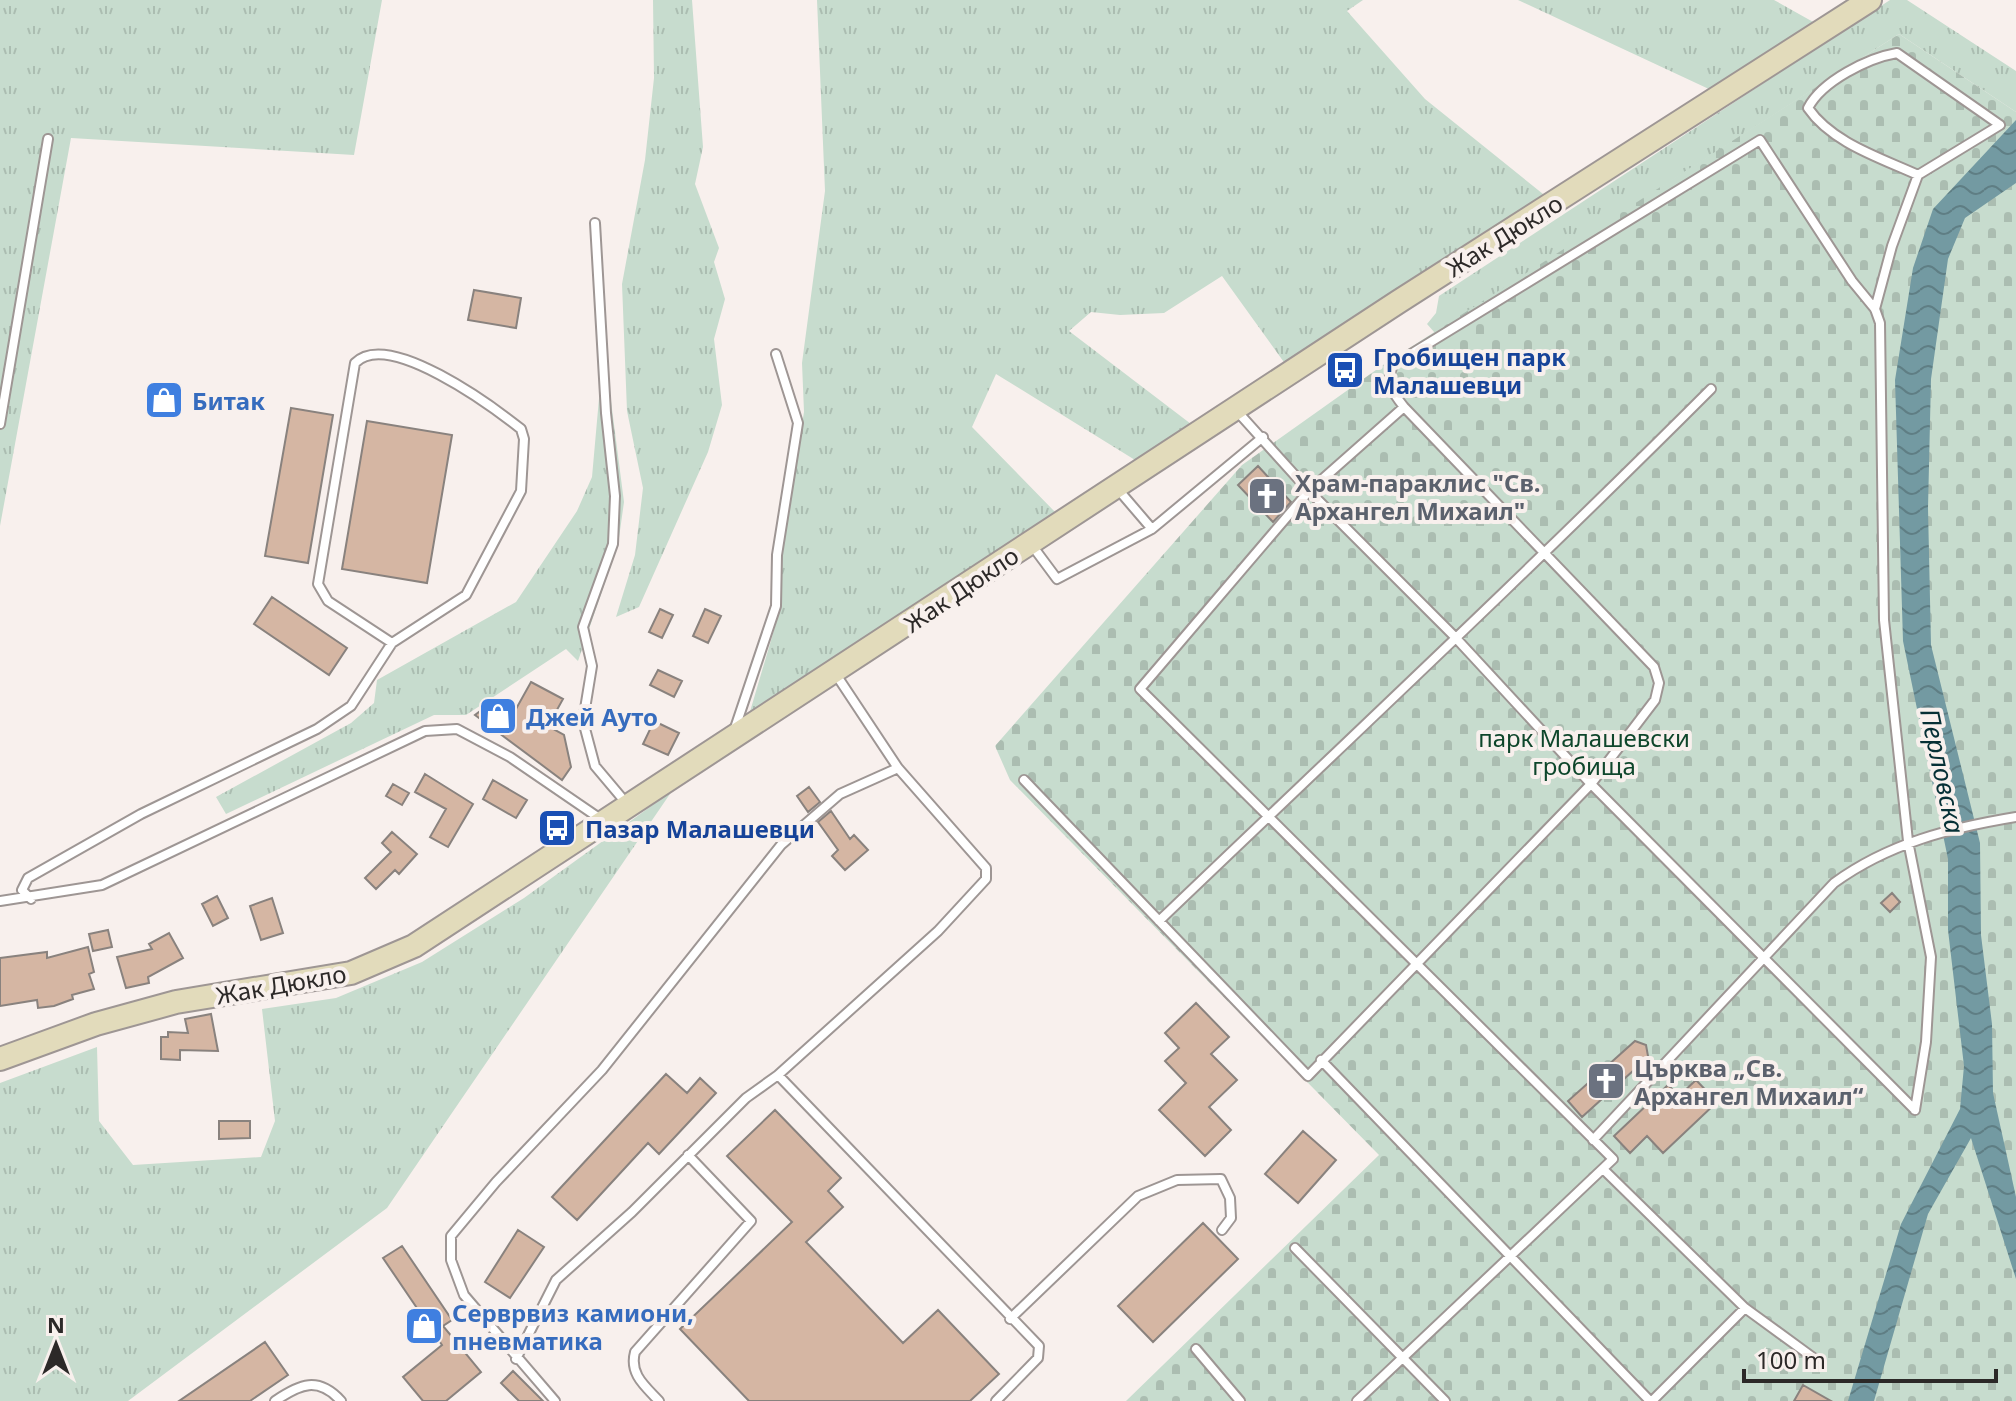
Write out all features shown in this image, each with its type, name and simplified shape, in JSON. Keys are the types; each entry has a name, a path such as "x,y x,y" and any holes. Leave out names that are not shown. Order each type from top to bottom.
{"street":[{"name":"Жак Дюкло","path":"0,1059 96,1024 176,1002 351,973 414,946 1234,408 1870,0"}],"lane":[{"path":"1875,309 1892,246 1918,175 2000,125 1897,53 1875,57 1814,97 1808,108 1819,124 1862,150 1918,175"},
{"path":"0,424 48,139"},
{"path":"1024,780 1308,1076 1591,784 1655,700 1659,683 1654,667 1548,553 1404,407 1391,391 1388,376 1393,365 1760,140 1852,281 1875,309 1880,323 1884,620 1908,841 1931,957 1926,1042 1915,1110 1763,961 1591,784 1454,636 1309,491 1234,408"},
{"path":"595,223 606,413 615,496 613,544 583,627 592,666 583,721 595,766 628,804"},
{"path":"31,899 22,890 28,878 141,814 317,729 351,706 392,643 466,595 521,491 524,439 514,424 427,367 382,353 363,355 355,363 318,584 328,601 392,643"},
{"path":"732,736 776,606 777,555 798,423 776,354"},
{"path":"1159,921 1454,636 1548,553 1711,389"},
{"path":"1357,1401 1613,1159 1140,689 1309,491 1404,407"},
{"path":"1029,543 1057,579 1152,529 1263,437"},
{"path":"1115,486 1152,529"},
{"path":"516,1359 556,1280 746,1098 778,1075 938,931 986,879 986,868 898,768 834,671"},
{"path":"0,901 31,899 102,885 425,731 457,729 510,757 603,821"},
{"path":"555,1401 464,1295 451,1260 451,1236 496,1182 602,1070 781,845 840,794 898,768"},
{"path":"1593,1140 1834,883 1865,860 1908,841 2016,817"},
{"path":"1321,1060 1509,1259 1651,1401 1745,1308"},
{"path":"778,1075 1039,1346 1040,1352 996,1401"},
{"path":"659,1401 635,1374 632,1363 635,1352 751,1221 688,1155"},
{"path":"1603,1169 1745,1308 1815,1359"},
{"path":"1010,1319 1138,1196 1177,1180 1221,1179 1230,1198 1231,1218 1222,1230"},
{"path":"1295,1248 1445,1401"},
{"path":"1196,1349 1240,1401"},
{"path":"275,1401 297,1386 319,1384 330,1389 341,1401"}],"green space":[{"path":"0,0 382,0 354,155 71,138 0,526"},
{"path":"653,0 692,0 703,147 695,184 719,248 714,262 725,299 714,339 722,405 708,452 639,607 616,617 635,555 643,488 627,411 622,284 645,160 654,78"},
{"path":"817,0 1363,0 1347,11 1425,99 1548,198 1286,365 1222,276 1164,313 1120,315 1091,312 1069,331 1191,424 1135,460 996,374 972,427 1056,513 749,715 782,603 781,553 804,412 802,363 825,191"},
{"path":"1518,0 1774,0 1815,23 1711,90"},
{"path":"1890,0 1907,0 2016,71 2016,112 1899,34 1435,333 1427,324 1436,313 1439,296"},
{"name":"парк Малашевски гробища","path":"1899,34 2016,112 2016,1401 1126,1401 1379,1155 1010,780 995,746 1242,465 1383,365"},
{"path":"601,376 608,378 624,502 618,545 578,661 566,649 466,715 434,715 226,814 216,797 351,723 374,703 377,680 516,602 577,511 592,477"},
{"path":"672,791 387,1208 128,1401 0,1401 0,1083 97,1047 99,1121 133,1165 261,1157 275,1121 262,1009 336,998 422,962 524,898"}],"water":[{"name":"Перловска","path":"2016,120 2016,183 1965,218 1948,259 1931,379 1928,508 1931,645 1980,843 1981,935 1992,1024 1993,1093 2016,1197 2016,1279 1971,1138 1928,1214 1874,1401 1848,1401 1901,1224 1960,1109 1964,1066 1948,930 1948,859 1903,641 1895,380 1913,268 1933,209"}],"building":[{"path":"474,290 521,298 516,328 468,320"},
{"path":"291,408 333,415 308,563 265,556"},
{"path":"367,421 452,435 427,583 342,569"},
{"name":"Храм-параклис \"Св. Архангел Михаил\"","path":"1258,466 1291,502 1273,522 1238,485"},
{"path":"272,597 347,648 329,675 254,624"},
{"path":"660,609 673,615 662,638 649,632"},
{"path":"705,609 721,616 708,643 693,636"},
{"path":"658,670 682,681 674,697 650,685"},
{"path":"531,682 563,699 548,726 564,735 571,767 562,780 475,715 496,699 516,709"},
{"path":"654,721 679,733 668,755 643,744"},
{"path":"425,774 473,804 448,847 430,837 446,809 415,792"},
{"path":"493,780 527,800 516,818 483,799"},
{"path":"393,784 409,793 402,805 386,796"},
{"path":"809,787 820,802 808,812 797,796"},
{"path":"831,811 850,839 854,835 868,850 845,870 832,856 838,850 818,822"},
{"path":"392,832 417,854 399,874 395,870 376,889 365,878 391,852 382,843"},
{"path":"1892,893 1900,902 1890,912 1881,903"},
{"path":"217,896 228,918 213,926 202,904"},
{"path":"272,898 283,933 261,940 250,906"},
{"path":"108,930 112,947 93,951 89,934"},
{"path":"169,933 183,958 148,977 149,983 126,988 117,957 152,949 149,944"},
{"path":"88,947 94,972 89,974 94,989 72,995 73,999 54,1006 38,1008 37,1000 0,1006 0,958 47,952 47,958"},
{"path":"1196,1003 1229,1037 1211,1054 1237,1080 1209,1107 1231,1130 1205,1156 1159,1110 1186,1083 1165,1061 1179,1048 1165,1033"},
{"path":"211,1014 218,1051 180,1050 180,1060 161,1059 161,1037 168,1037 168,1032 188,1033 185,1019"},
{"name":"Църква „Св. Архангел Михаил“","path":"1635,1041 1646,1045 1648,1056 1582,1117 1568,1101"},
{"path":"666,1074 687,1093 700,1078 716,1093 659,1154 648,1143 577,1220 552,1197"},
{"path":"1696,1080 1717,1102 1663,1153 1647,1136 1630,1153 1614,1136 1668,1085 1679,1096"},
{"path":"775,1110 841,1178 828,1191 843,1207 806,1242 903,1343 938,1310 999,1374 970,1401 749,1401 680,1329 792,1222 727,1156"},
{"path":"219,1121 250,1121 250,1138 219,1139"},
{"path":"1303,1131 1336,1160 1298,1203 1265,1174"},
{"path":"1203,1223 1238,1259 1153,1342 1118,1306"},
{"path":"518,1230 544,1247 510,1298 485,1282"},
{"path":"402,1246 452,1320 443,1326 481,1372 446,1401 423,1401 403,1377 442,1345 383,1258"},
{"path":"265,1342 288,1375 250,1401 179,1401"},
{"path":"513,1371 543,1401 519,1401 501,1383"},
{"path":"1803,1385 1831,1401 1794,1401"}],"place":[{"name":"Гробищен парк Малашевци","path":"1345,370"},
{"name":"Битак","path":"164,400"},
{"name":"Храм-параклис \"Св. Архангел Михаил\"","path":"1267,496"},
{"name":"Джей Ауто","path":"498,716"},
{"name":"Пазар Малашевци","path":"557,828"},
{"name":"Църква „Св. Архангел Михаил“","path":"1606,1081"},
{"name":"Серврвиз камиони, пневматика","path":"424,1326"}]}
